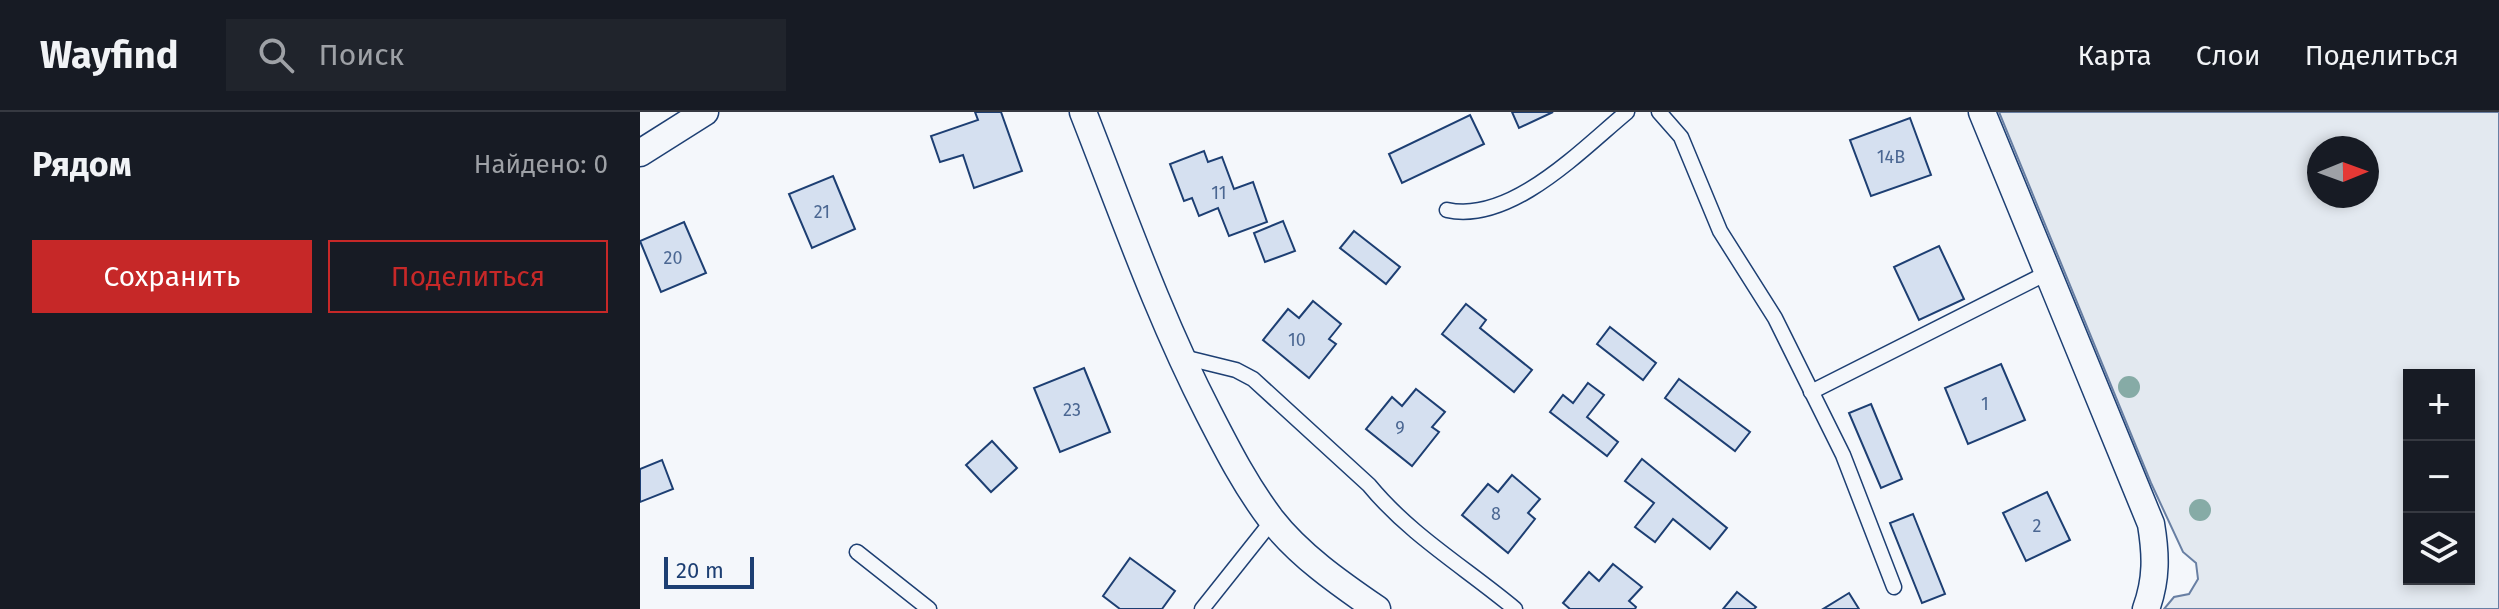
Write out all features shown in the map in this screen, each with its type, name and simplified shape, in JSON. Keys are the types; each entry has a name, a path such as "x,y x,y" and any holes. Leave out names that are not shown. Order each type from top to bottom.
{"street":[{"path":"640,153 705,112"},
{"path":"1083,112 1179,356 1241,476 1272,521 1335,580 1377,609"},
{"path":"1982,112 2151,524 2156,555 2154,588 2146,609"}],"lane":[{"path":"1447,210 1464,214 1494,207 1545,180 1627,112"},
{"path":"1659,112 1681,137 1720,231 1775,318 1843,455 1894,587"},
{"path":"1811,392 2049,272"},
{"path":"1179,356 1236,370 1253,379 1369,485 1385,505 1449,560 1515,609"},
{"path":"1202,609 1272,521"},
{"path":"857,552 929,609"}],"shaded area":[{"path":"1999,112 2499,112 2499,609 2164,609 2174,597 2189,594 2198,579 2196,563 2183,552 2151,483"}],"building":[{"path":"975,112 1001,112 1022,171 974,188 963,155 940,162 931,136 978,120"},
{"path":"1512,112 1553,112 1519,128"},
{"path":"1470,115 1484,144 1402,183 1389,154"},
{"path":"1910,118 1931,175 1871,196 1850,140"},
{"path":"1204,151 1208,162 1222,157 1234,189 1253,182 1267,222 1229,236 1218,208 1199,216 1192,198 1184,201 1170,164"},
{"path":"833,176 855,229 812,248 789,194"},
{"path":"1283,221 1295,251 1265,262 1254,233"},
{"path":"684,222 706,273 661,292 640,241"},
{"path":"1354,231 1400,267 1386,284 1340,248"},
{"path":"1939,246 1964,299 1919,320 1894,267"},
{"path":"1313,301 1341,324 1329,339 1336,344 1309,378 1263,340 1288,309 1299,318"},
{"path":"1466,304 1486,320 1480,328 1532,370 1514,392 1442,334"},
{"path":"1610,327 1656,363 1643,380 1597,344"},
{"path":"2001,364 2025,420 1968,444 1945,388"},
{"path":"1084,368 1110,432 1060,452 1034,388"},
{"path":"1679,379 1750,432 1735,451 1665,398"},
{"path":"1588,383 1604,395 1587,417 1618,442 1607,456 1550,412 1563,395 1573,403"},
{"path":"1416,389 1445,412 1432,427 1439,432 1412,466 1366,429 1392,397 1402,406"},
{"path":"1871,404 1902,479 1881,488 1849,413"},
{"path":"992,441 1017,468 991,492 966,465"},
{"path":"1642,459 1727,528 1710,549 1673,519 1655,542 1635,527 1654,503 1625,481"},
{"path":"662,460 673,489 640,502 640,469"},
{"path":"1512,475 1540,499 1528,513 1535,519 1508,553 1462,515 1488,484 1498,492"},
{"path":"2047,492 2070,540 2026,561 2003,513"},
{"path":"1913,514 1945,594 1922,603 1890,523"},
{"path":"1130,558 1175,591 1162,609 1120,609 1103,596"},
{"path":"1613,564 1642,587 1629,601 1635,609 1570,609 1563,603 1589,572 1599,581"},
{"path":"1737,592 1756,607 1723,609"},
{"path":"1849,593 1859,609 1823,609"}]}
